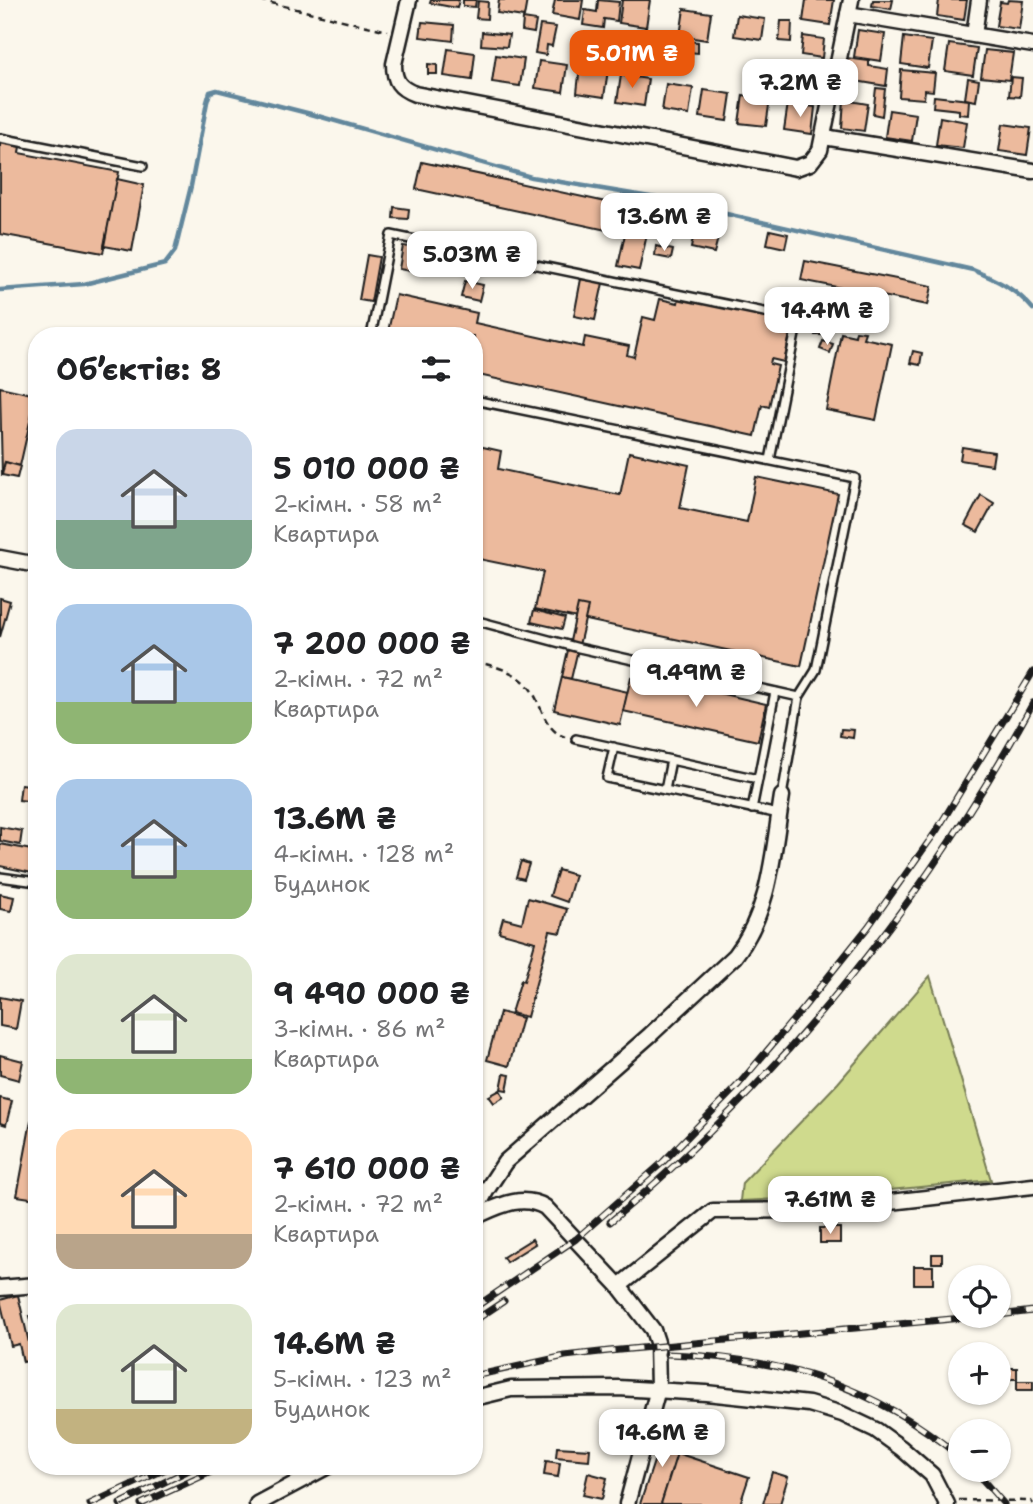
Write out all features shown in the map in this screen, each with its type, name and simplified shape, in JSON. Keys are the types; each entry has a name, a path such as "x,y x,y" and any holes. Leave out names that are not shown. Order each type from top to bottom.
{"street":[{"path":"409,0 394,64 397,84 415,94 796,168 810,163 820,150 850,7 974,35 1033,44"},
{"path":"974,35 979,0"},
{"path":"824,136 1033,171"},
{"path":"0,558 28,563"},
{"path":"483,1197 505,1161 650,1035 735,956 747,941 767,891 782,796"},
{"path":"619,1286 713,1211 819,1210 1033,1186"},
{"path":"483,1213 518,1201 540,1204 553,1214 619,1286 653,1330 659,1354 658,1389 627,1504"},
{"path":"0,1288 28,1286"},
{"path":"483,1395 532,1388 658,1389 808,1405 842,1414 876,1430 932,1475 946,1502"},
{"path":"257,1504 311,1475"}],"lane":[{"path":"0,138 142,166"},
{"path":"373,327 391,235 798,319 770,460"},
{"path":"483,402 855,478 816,670 799,697 782,796"},
{"path":"483,622 579,648 799,697"},
{"path":"752,809 775,692"},
{"path":"576,739 758,779"},
{"path":"614,747 607,778 779,814"},
{"path":"665,790 671,760"},
{"path":"0,877 28,881"}],"path":[{"path":"259,0 402,34"},
{"path":"483,664 517,675 529,686 551,729 560,735 576,739"},
{"path":"946,1502 1031,1501 1033,1504"}],"green space":[{"path":"930,976 991,1180 819,1197 740,1201 742,1183 838,1083"}],"building":[{"path":"431,0 459,0 457,8 430,3"},
{"path":"463,0 476,0 475,7 463,6"},
{"path":"499,0 527,0 524,17 497,13"},
{"path":"555,0 583,0 580,20 552,15"},
{"path":"598,0 619,2 617,21 604,19 603,28 583,25 585,10 597,12"},
{"path":"622,0 650,0 646,27 619,23"},
{"path":"806,0 834,0 830,25 803,21"},
{"path":"873,0 893,0 891,9 872,6"},
{"path":"939,0 967,0 964,20 937,16"},
{"path":"1008,0 1023,1 1019,29 996,26 1000,2 1007,3"},
{"path":"478,1 488,2 487,19 476,18"},
{"path":"684,9 711,13 707,40 680,36"},
{"path":"737,15 765,19 762,40 734,36"},
{"path":"523,19 536,21 534,33 522,31"},
{"path":"781,21 792,21 791,42 779,41"},
{"path":"422,22 454,25 453,41 420,37"},
{"path":"540,25 556,27 552,46 547,45 546,55 535,53"},
{"path":"858,30 885,34 881,61 854,57"},
{"path":"482,32 509,35 507,47 481,45"},
{"path":"580,33 591,34 589,54 578,53"},
{"path":"803,36 824,39 822,58 801,55"},
{"path":"904,37 932,41 928,68 901,64"},
{"path":"678,41 698,42 698,53 678,51"},
{"path":"949,44 977,48 973,75 945,71"},
{"path":"448,49 475,53 472,80 444,76"},
{"path":"985,50 1013,53 1009,80 981,77"},
{"path":"496,55 524,59 520,86 492,82"},
{"path":"846,58 869,61 869,66 888,69 886,86 843,79"},
{"path":"539,61 567,65 563,92 535,88"},
{"path":"428,64 437,65 437,74 428,74"},
{"path":"580,66 608,70 604,97 577,93"},
{"path":"901,70 935,73 933,91 925,90 924,99 899,97"},
{"path":"621,75 648,79 644,106 617,102"},
{"path":"1011,77 1022,78 1020,97 1009,96"},
{"path":"968,78 979,80 976,101 965,99"},
{"path":"666,84 693,88 689,115 662,111"},
{"path":"876,88 885,89 882,116 873,114"},
{"path":"704,90 731,94 727,121 700,117"},
{"path":"743,95 770,99 766,126 739,123"},
{"path":"934,96 969,100 968,115 959,114 959,110 933,107"},
{"path":"844,100 868,104 864,131 842,128"},
{"path":"788,103 815,107 812,134 784,130"},
{"path":"889,110 916,114 912,141 885,137"},
{"path":"940,117 967,122 963,148 936,145"},
{"path":"1003,124 1031,128 1027,155 999,151"},
{"path":"0,142 20,146 19,153 119,172 103,253 0,234"},
{"path":"422,162 652,212 639,270 618,266 625,234 416,189"},
{"path":"117,179 144,185 132,251 104,246"},
{"path":"394,207 409,209 408,219 393,218"},
{"path":"661,226 679,230 677,239 659,235"},
{"path":"770,230 788,234 785,248 767,244"},
{"path":"694,233 718,238 714,253 691,248"},
{"path":"403,246 416,248 411,271 399,269"},
{"path":"656,246 673,250 671,259 655,256"},
{"path":"367,255 379,257 371,302 359,300"},
{"path":"805,261 932,286 928,305 801,280"},
{"path":"581,279 603,283 595,320 574,316"},
{"path":"465,281 483,285 479,301 461,297"},
{"path":"396,295 477,313 475,323 583,347 585,337 629,346 627,355 634,357 643,317 655,320 660,299 678,303 679,298 780,320 777,332 790,335 784,362 771,359 770,364 778,366 769,407 762,405 755,436 483,376 483,327 389,327"},
{"path":"816,324 823,324 822,335 815,335"},
{"path":"856,331 865,332 863,338 892,344 876,420 826,410 841,333 855,336"},
{"path":"823,341 833,344 830,353 820,349"},
{"path":"913,351 922,353 920,365 910,363"},
{"path":"0,387 28,393 28,430 20,466 5,462 2,475"},
{"path":"483,447 501,451 498,469 620,495 629,452 689,465 680,508 747,522 756,477 838,494 801,666 535,609 543,572 483,560"},
{"path":"962,447 994,452 992,465 960,460"},
{"path":"5,462 20,466 17,478 2,475"},
{"path":"981,495 994,503 978,532 965,525"},
{"path":"0,598 10,601 0,637"},
{"path":"578,605 588,607 571,679 562,677"},
{"path":"534,610 565,618 562,629 531,622"},
{"path":"562,677 628,692 620,725 554,710"},
{"path":"631,677 701,693 702,689 766,704 758,741 623,711"},
{"path":"841,729 854,730 853,738 840,736"},
{"path":"21,784 28,785 28,801 19,800"},
{"path":"0,827 22,831 20,845 0,841"},
{"path":"0,844 28,849 28,872 0,866"},
{"path":"521,861 529,864 524,879 516,877"},
{"path":"558,870 575,875 567,902 550,896"},
{"path":"0,894 14,897 11,911 0,909"},
{"path":"528,898 567,909 561,933 550,931 527,1017 511,1013 535,942 499,932 503,918 522,923"},
{"path":"0,997 21,1001 16,1029 0,1026"},
{"path":"500,1012 522,1018 509,1066 487,1060"},
{"path":"0,1055 23,1061 19,1080 0,1075"},
{"path":"504,1074 510,1075 507,1090 501,1089"},
{"path":"500,1090 504,1097 494,1103 489,1096"},
{"path":"0,1098 12,1101 6,1125 0,1123"},
{"path":"28,1137 28,1198 17,1196"},
{"path":"820,1228 840,1228 840,1243 820,1243"},
{"path":"532,1239 535,1244 506,1262 503,1257"},
{"path":"932,1254 942,1254 942,1263 932,1263"},
{"path":"914,1266 933,1266 933,1284 914,1284"},
{"path":"18,1295 28,1338 28,1361 23,1362 19,1344 11,1346 0,1300"},
{"path":"1011,1368 1017,1368 1017,1379 1011,1379"},
{"path":"1017,1381 1033,1381 1033,1390 1017,1390"},
{"path":"664,1431 683,1437 661,1504 640,1504"},
{"path":"557,1447 590,1449 589,1460 556,1457"},
{"path":"677,1453 749,1477 740,1504 661,1504"},
{"path":"546,1461 560,1463 558,1477 544,1475"},
{"path":"772,1472 788,1477 780,1504 763,1504"},
{"path":"588,1473 607,1478 602,1499 583,1495"}],"waterway":[{"path":"0,290 84,284 165,264 175,251 207,102 210,92 217,90 531,177 656,198 973,270 1006,286 1033,309"}],"railway":[{"path":"483,1302 576,1239 663,1162 739,1084 868,927 937,830 1033,672"},
{"path":"610,1222 673,1167 734,1108 846,982 946,847 1033,703"},
{"path":"483,1315 504,1301"},
{"path":"1011,1314 1033,1311"},
{"path":"483,1374 565,1356 948,1319"},
{"path":"667,1354 748,1361 823,1379 894,1411 948,1448"},
{"path":"90,1504 153,1475"},
{"path":"120,1504 179,1475"},
{"path":"141,1504 204,1475"},
{"path":"985,1482 1004,1504"}]}
